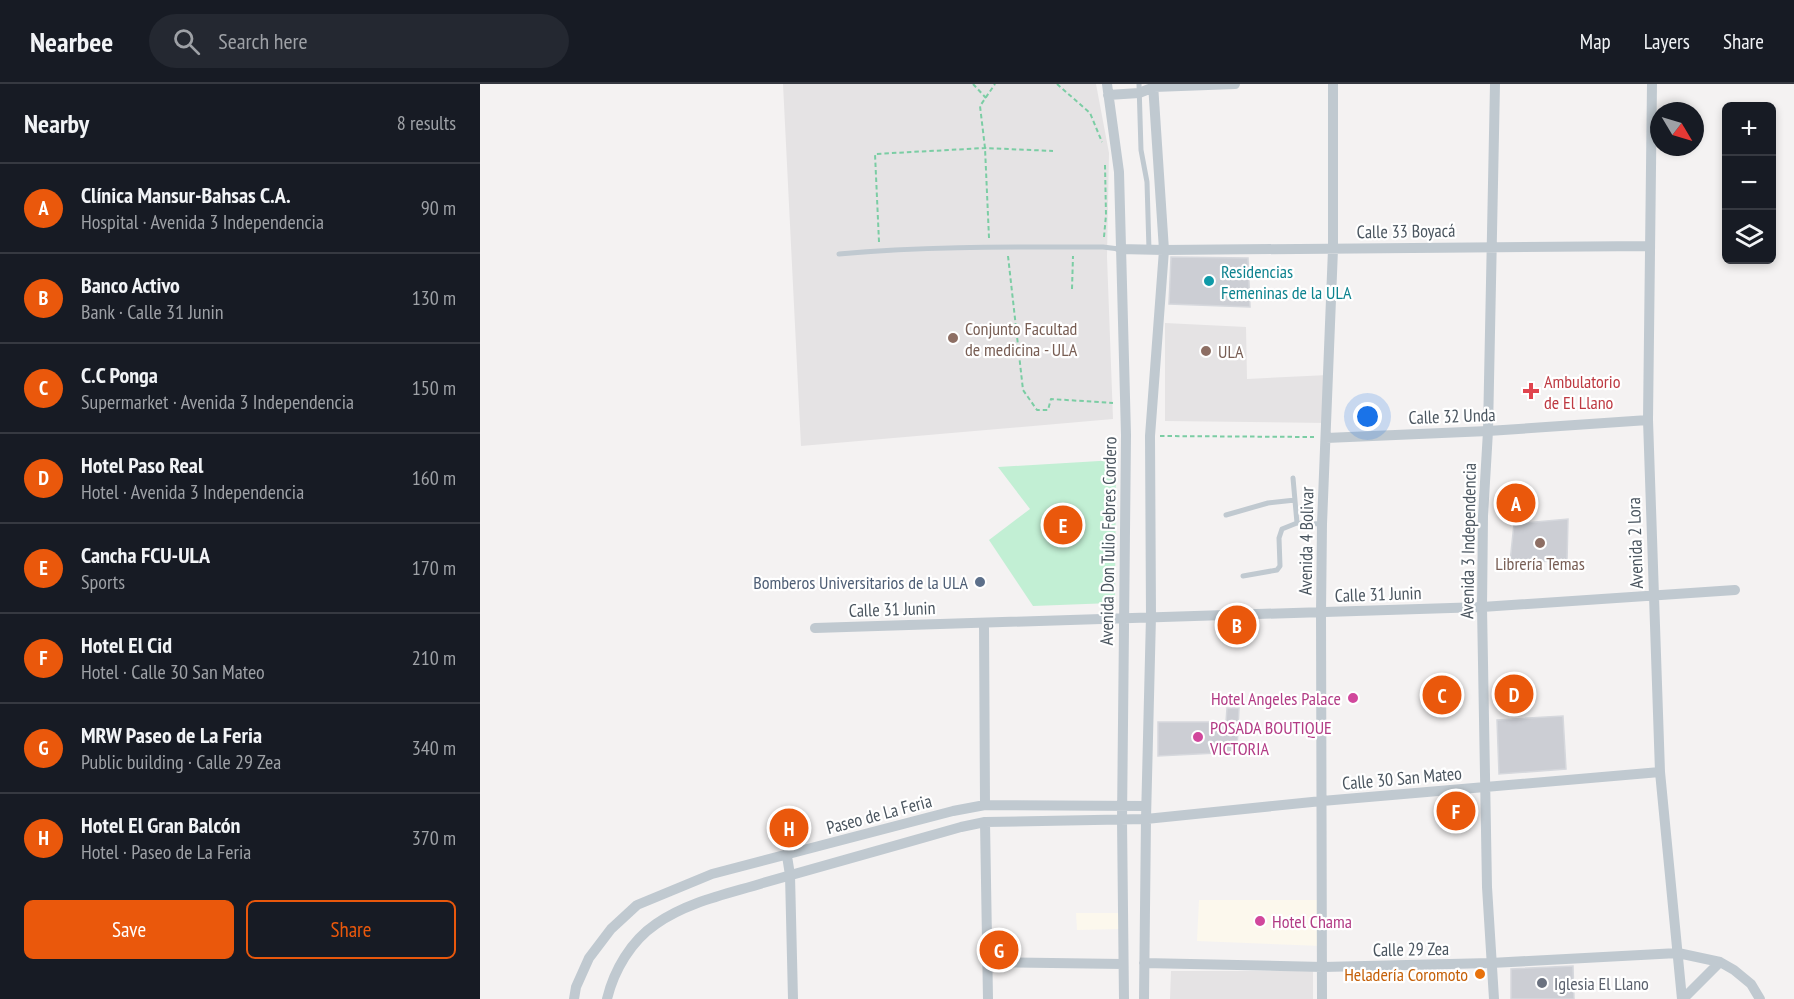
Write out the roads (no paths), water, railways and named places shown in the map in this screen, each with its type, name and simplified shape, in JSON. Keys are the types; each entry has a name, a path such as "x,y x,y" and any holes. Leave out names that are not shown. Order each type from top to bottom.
{"street":[{"path":"1107,90 1153,86 1235,84"},
{"name":"Avenida 4 Bolivar","path":"1322,999 1322,524 1333,249 1333,84"},
{"name":"Avenida 3 Independencia","path":"1494,999 1485,787 1482,607 1495,84"},
{"name":"Avenida 2 Lora","path":"1652,84 1648,420 1660,772 1682,999"},
{"path":"1144,999 1151,616 1150,436 1164,250 1153,86"},
{"name":"Avenida Don Tulio Febres Cordero","path":"1107,90 1119,171 1126,435 1122,820 1124,999"},
{"name":"Calle 33 Boyacá","path":"1120,249 1649,246"},
{"name":"Calle 32 Unda","path":"1326,438 1488,431 1648,420"},
{"name":"Calle 31 Junin","path":"814,628 1482,607 1735,590"},
{"path":"984,623 985,805"},
{"name":"Calle 30 San Mateo","path":"1122,820 1660,772"},
{"name":"Paseo de La Feria","path":"574,999 576,987 589,958 611,928 637,905 712,874 953,811 985,805 1146,806"},
{"path":"988,999 985,822 1122,820"},
{"name":"Paseo de La Feria","path":"607,999 611,983 627,953 655,925 685,908 790,875 985,822"},
{"path":"787,856 790,875 793,999"},
{"name":"Calle 29 Zea","path":"1144,963 1323,967 1491,963 1678,953 1720,962"},
{"path":"988,962 1123,964"},
{"path":"1682,999 1720,962 1734,970 1750,984 1760,999"}],"lane":[{"path":"1139,89 1141,150 1147,182 1149,250"},
{"path":"839,254 990,247 1120,249"},
{"path":"1293,478 1297,523"},
{"path":"1226,515 1268,503 1295,500"},
{"path":"1243,576 1277,570 1280,566 1278,538 1282,529 1297,523 1322,524"}],"place":[{"name":"Residencias Femeninas de la ULA","path":"1209,281"},
{"name":"Conjunto Facultad de medicina - ULA","path":"953,338"},
{"name":"ULA","path":"1206,351"},
{"name":"Ambulatorio de El Llano","path":"1531,391"},
{"name":"Clínica Mansur-Bahsas C.A.","path":"1516,503"},
{"name":"Cancha FCU-ULA","path":"1063,525"},
{"name":"Librería Temas","path":"1540,543"},
{"name":"Bomberos Universitarios de la ULA","path":"980,582"},
{"name":"Banco Activo","path":"1237,625"},
{"name":"Hotel Paso Real","path":"1514,694"},
{"name":"C.C Ponga","path":"1442,695"},
{"name":"Hotel Angeles Palace","path":"1353,698"},
{"name":"POSADA BOUTIQUE VICTORIA","path":"1198,737"},
{"name":"Hotel El Cid","path":"1456,811"},
{"name":"Hotel El Gran Balcón","path":"789,828"},
{"name":"Hotel Chama","path":"1260,921"},
{"name":"MRW Paseo de La Feria","path":"999,950"},
{"name":"Heladería Coromoto","path":"1480,974"},
{"name":"Iglesia El Llano","path":"1542,983"}]}
